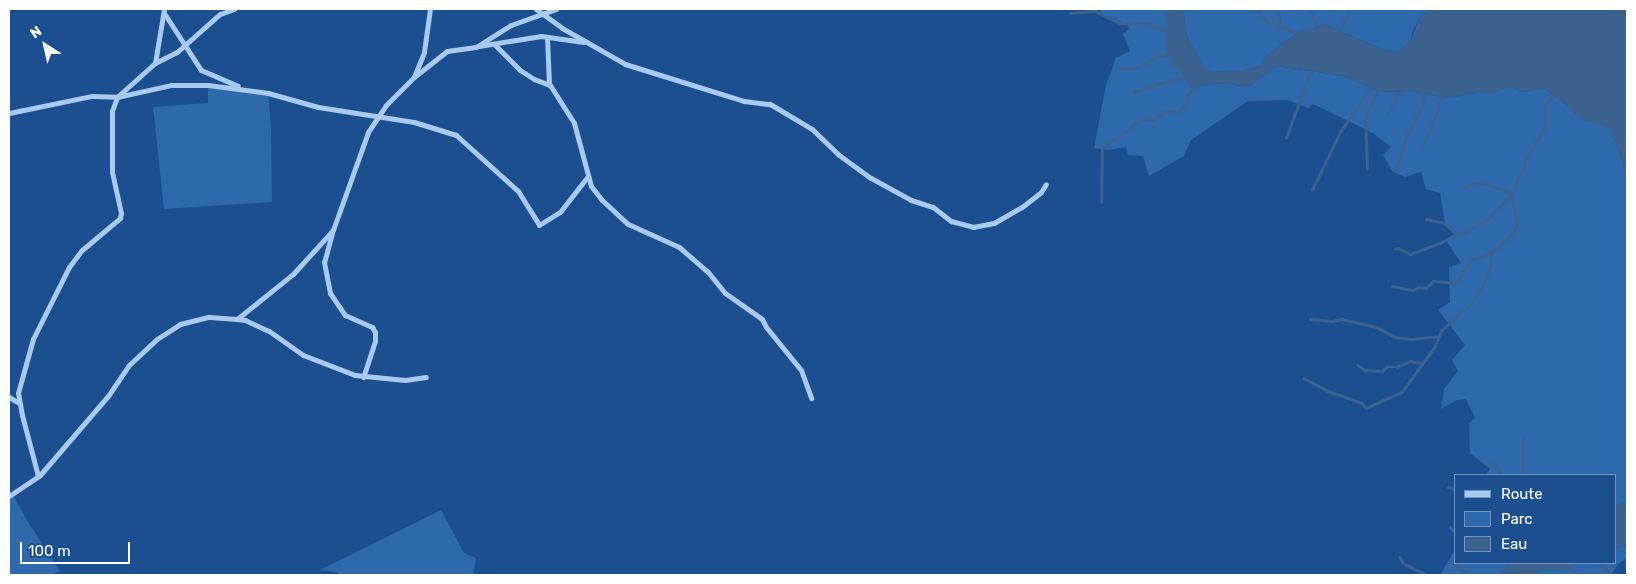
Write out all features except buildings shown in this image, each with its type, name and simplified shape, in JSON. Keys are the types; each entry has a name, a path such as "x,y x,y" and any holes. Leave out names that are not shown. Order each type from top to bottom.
{"street":[{"path":"38,476 18,393 33,338 69,266 82,250 120,218 121,213 112,162 112,112 117,97 155,63 164,61 220,14 234,9"},
{"path":"414,77 424,52 430,9"},
{"path":"536,9 562,28 625,64 744,101 770,104 812,129 839,155 871,178 911,200 933,207 951,221 973,227 994,223 1022,207 1041,192 1046,184"},
{"path":"476,47 512,25 556,9"},
{"path":"164,10 184,45 204,72 246,89"},
{"path":"155,63 164,10"},
{"path":"363,376 374,342 375,332 372,327 346,315 330,293 324,262 354,169 368,132 378,116 414,77 447,52 547,37 590,43"},
{"path":"547,37 549,84 574,123 591,186 602,200 628,224 679,247 708,272 725,293 762,319 766,327 801,370 811,398"},
{"path":"494,44 520,70 534,79 549,84"},
{"path":"9,113 92,96 117,97 171,85 208,85 246,89 300,100 318,107 414,122 456,135 518,191 539,225 560,212 588,176"},
{"path":"237,319 293,274 334,230"},
{"path":"9,496 38,476 108,396 129,366 157,339 180,324 202,318 245,320 269,331 303,355 330,367 363,376 404,380 426,377"},
{"path":"9,397 19,403"}],"green space":[{"path":"1099,9 1166,9 1168,25 1167,48 1191,87 1223,83 1248,87 1277,66 1344,76 1382,92 1408,91 1448,98 1476,93 1493,93 1505,88 1514,88 1522,92 1543,88 1566,104 1582,120 1605,125 1615,139 1627,175 1627,500 1616,506 1616,474 1487,474 1490,469 1470,453 1469,423 1475,418 1466,399 1457,400 1441,409 1444,389 1458,371 1452,360 1465,345 1438,310 1450,302 1449,267 1461,263 1446,240 1455,234 1445,223 1440,193 1426,189 1421,172 1405,177 1393,172 1383,155 1391,147 1373,133 1313,104 1309,108 1287,100 1248,101 1191,140 1184,156 1149,176 1143,156 1128,155 1126,147 1109,150 1094,148 1106,85 1116,58 1130,51 1123,34 1129,29 1127,24 1101,14"},
{"path":"1183,9 1430,9 1419,19 1412,33 1411,41 1398,52 1382,49 1323,24 1311,30 1302,30 1264,59 1261,66 1241,71 1211,72 1203,66 1187,37"},
{"path":"208,85 268,93 271,124 272,202 164,209 153,107 208,103"},
{"path":"9,488 28,522 60,571 52,575 9,575"},
{"path":"441,510 464,553 476,558 473,575 341,575 335,572 320,570"},
{"path":"1627,545 1627,558 1618,564 1611,575 1537,575 1544,568 1572,568 1576,564 1616,564 1616,548"},
{"path":"1454,552 1454,564 1508,564 1499,575 1440,575"}],"water":[{"path":"1166,9 1183,9 1187,37 1203,66 1211,72 1241,71 1261,66 1264,59 1302,30 1311,30 1323,24 1382,49 1398,52 1411,41 1419,19 1430,9 1627,9 1627,175 1615,139 1605,126 1582,120 1566,104 1543,88 1522,92 1514,88 1505,88 1494,93 1476,93 1448,98 1408,91 1382,92 1344,76 1277,66 1248,87 1223,83 1191,87 1181,71 1171,65 1167,55"},
{"path":"1627,500 1627,545 1616,548 1616,506"},
{"path":"1508,564 1576,564 1572,568 1556,571 1544,568 1537,575 1499,575"}],"waterway":[{"path":"1255,9 1269,22 1298,34"},
{"path":"1279,9 1280,26"},
{"path":"1310,9 1318,28"},
{"path":"1339,31 1350,9"},
{"path":"1070,13 1095,11 1120,23 1149,24 1169,33"},
{"path":"1118,68 1135,69 1160,55 1170,54"},
{"path":"1286,138 1311,71"},
{"path":"1134,92 1160,83 1187,77"},
{"path":"1101,202 1102,147 1130,129 1135,123 1144,119 1154,120 1164,111 1175,113 1184,107 1188,95 1197,84"},
{"path":"1312,190 1340,132 1372,86"},
{"path":"1367,169 1365,120 1378,88"},
{"path":"1388,113 1400,90"},
{"path":"1396,170 1406,137 1422,105 1423,92"},
{"path":"1395,249 1398,248 1410,254 1440,243 1456,234 1465,233 1489,218 1511,195 1518,178 1523,172 1525,159 1545,128 1545,104 1556,93"},
{"path":"1422,146 1437,113 1441,94"},
{"path":"1462,189 1468,185 1485,183 1512,194"},
{"path":"1304,378 1328,391 1362,403 1366,408 1402,392 1435,346 1441,331 1472,303 1481,290 1490,266 1492,252 1511,235 1517,225 1511,195"},
{"path":"1426,219 1445,223 1456,234"},
{"path":"1392,286 1413,290 1418,287 1426,288 1433,281 1456,283 1473,259 1492,252"},
{"path":"1310,319 1331,321 1342,319 1377,327 1395,337 1412,339 1439,336"},
{"path":"1358,365 1365,370 1382,371 1386,367 1397,367 1410,361 1421,363"},
{"path":"1523,438 1523,474"},
{"path":"1493,461 1501,474"},
{"path":"1448,487 1454,489"},
{"path":"1450,527 1454,531"},
{"path":"1400,557 1403,563 1427,575"},
{"path":"1451,562 1469,575"},
{"path":"1601,564 1611,575"},
{"path":"1572,568 1577,575"},
{"path":"1475,575 1480,575"}]}
